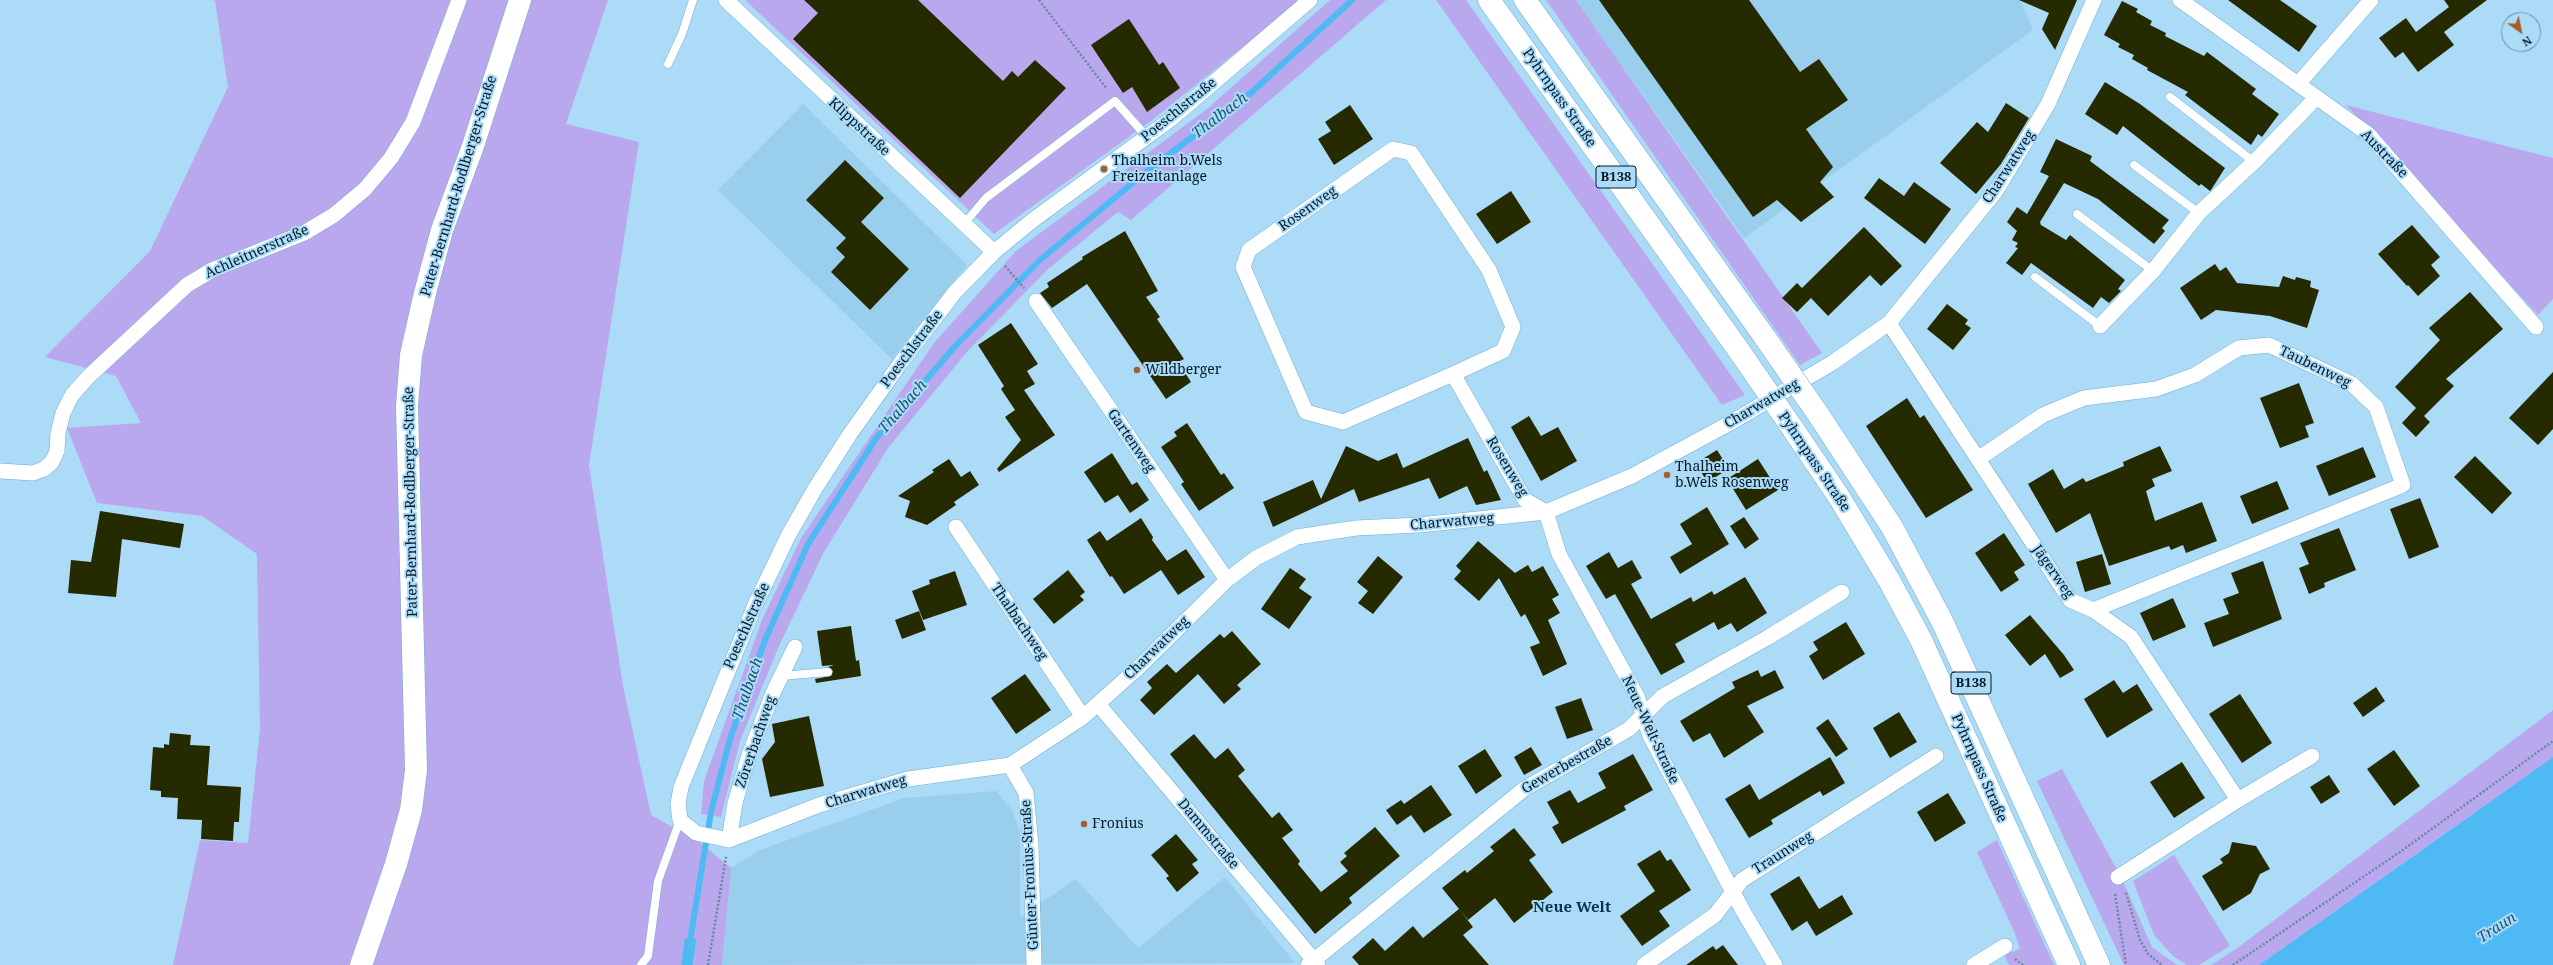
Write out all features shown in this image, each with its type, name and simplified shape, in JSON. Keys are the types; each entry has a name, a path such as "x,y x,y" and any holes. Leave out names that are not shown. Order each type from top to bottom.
{"main road":[{"name":"Pater-Bernhard-Rodlberger-Straße","path":"361,965 396,864 411,810 416,770 417,733 407,406 411,355 425,293 442,230 473,146 520,0"},
{"name":"Pyhrnpass Straße","path":"1489,0 1742,355 1839,497 1890,582 1921,640 2069,965"},
{"name":"Pyhrnpass Straße","path":"1525,0 1766,339 1818,414 1892,528 1942,622 2099,965"}],"street":[{"name":"Achleitnerstraße","path":"0,471 33,473 44,470 52,462 57,451 58,433 64,413 72,395 88,377 187,285 212,270 304,233 334,215 365,189 391,158 412,122 459,0"},
{"name":"Klippstraße","path":"726,0 963,225 994,252"},
{"name":"Poeschlstraße","path":"680,820 678,804 681,787 755,605 788,536 850,434 902,361 955,292 994,252 1033,220 1147,137 1310,0"},
{"name":"Charwatweg","path":"723,840 819,805 908,779 1010,765 1083,717 1227,580 1256,558 1297,537 1356,528 1427,525 1546,512 1632,476 1730,423 1832,363 1889,323 1996,191 2048,104 2094,0"},
{"name":"Austraße","path":"2180,0 2368,134 2536,328"},
{"path":"2298,84 2371,0"},
{"path":"2100,326 2153,271 2199,213 2254,162 2316,98"},
{"name":"Rosenweg","path":"1393,150 1411,153 1489,270 1513,327 1504,351 1453,374 1343,422 1306,412 1243,267 1249,250 1393,150"},
{"name":"Gartenweg","path":"1036,301 1227,580"},
{"name":"Jägerweg","path":"1889,323 2070,600 2093,610 2131,637 2238,800"},
{"name":"Taubenweg","path":"1978,459 2043,415 2084,398 2156,389 2195,375 2239,348 2269,345 2352,384 2376,407 2403,485 2093,610"},
{"name":"Rosenweg","path":"1453,374 1525,500 1546,512"},
{"name":"Neue-Welt-Straße","path":"1546,512 1559,554 1637,696 1650,736 1733,893 1775,965"},
{"name":"Thalbachweg","path":"956,527 1083,717"},
{"name":"Gewerbestraße","path":"1313,963 1524,789 1629,729 1642,714 1663,696 1767,638 1842,592"},
{"name":"Zörerbachweg","path":"723,840 749,754 794,647"},
{"name":"Dammstraße","path":"1098,704 1313,963"},
{"name":"Traunweg","path":"1644,965 1716,916 1742,880 1936,756"},
{"path":"2118,877 2238,800 2312,756"},
{"name":"Günter-Fronius-Straße","path":"1010,765 1026,793 1031,845 1034,965"},
{"path":"680,820 696,834 723,840"},
{"path":"1974,965 2004,946"}],"lane":[{"path":"668,64 682,34 693,0"},
{"path":"2170,97 2254,162"},
{"path":"963,225 986,198 1116,101 1147,137"},
{"path":"2134,165 2199,213"},
{"path":"2077,214 2153,271"},
{"path":"2035,278 2100,326"},
{"path":"781,676 828,672"},
{"path":"642,965 648,956 658,881 680,820"}],"path":[{"path":"1039,0 1116,101"},
{"path":"1012,273 1025,289"},
{"path":"2233,965 2400,852 2553,741"},
{"path":"708,965 723,840"},
{"path":"2118,877 2114,888 2126,965"},
{"path":"2118,877 2124,885 2140,940 2148,954 2162,965"}],"shaded area":[{"path":"211,0 608,0 566,124 639,142 589,465 623,686 651,815 701,843 731,868 722,965 693,965 695,957 686,939 681,965 173,965 200,840 248,843 260,729 257,554 202,516 97,503 67,428 141,423 116,376 45,357 150,251 228,87 215,1"},
{"path":"745,0 1301,0 1151,121 994,234"},
{"path":"1330,0 1386,0 1131,220 1118,212 1047,270 966,353 888,448 824,552 779,646 740,741 721,817 701,814 704,781 762,620 801,538 934,343 1016,251 1207,109"},
{"path":"1436,0 1466,0 1745,395 1722,405"},
{"path":"1546,0 1576,0 1822,353 1800,365"},
{"path":"1576,0 2020,0 2033,30 1744,238"},
{"path":"803,104 967,265 892,359 718,190"},
{"path":"2346,105 2553,158 2553,299 2538,315"},
{"path":"2553,710 2553,757 2259,965 2211,965 2236,949"},
{"path":"2062,769 2122,879 2152,947 2177,965 2124,965 2037,781"},
{"path":"996,791 1012,810 1020,831 1020,917 1076,879 1138,948 1225,877 1295,963 722,965 731,868 760,850 904,798"},
{"path":"1997,840 2054,965 2009,965 2004,955 2020,949 2014,931 1977,852"},
{"path":"2174,855 2230,946 2199,965 2187,965 2173,956 2154,935 2133,881"}],"water":[{"name":"Traun","path":"2553,757 2553,965 2259,965 2453,828"},
{"path":"685,938 696,939 693,965 681,965"}],"building":[{"path":"804,0 918,0 1003,81 1012,71 1018,77 1035,60 1066,88 960,198 793,39 818,13"},
{"path":"1599,0 1749,0 1800,72 1819,59 1848,100 1806,129 1833,167 1820,182 1834,197 1801,222 1777,200 1753,217"},
{"path":"2019,0 2077,0 2055,50 2042,29 2049,13"},
{"path":"2228,0 2280,0 2317,26 2299,52"},
{"path":"2444,0 2487,0 2444,32 2454,45 2418,72 2403,52 2395,58 2379,38 2406,18 2416,32 2449,7"},
{"path":"2122,1 2138,9 2136,12 2152,21 2150,25 2166,33 2165,36 2204,56 2207,52 2256,89 2252,94 2279,114 2262,137 2258,134 2251,145 2185,95 2188,92 2147,70 2148,68 2132,59 2134,55 2118,47 2120,44 2104,35"},
{"path":"1129,19 1159,65 1163,62 1180,88 1147,112 1132,87 1123,93 1091,45"},
{"path":"2105,82 2140,104 2225,168 2210,191 2201,184 2199,186 2123,126 2117,135 2085,114"},
{"path":"2006,103 2029,118 2001,164 1976,194 1940,163 1977,122 1988,132"},
{"path":"1350,105 1373,139 1334,165 1318,139 1331,131 1325,122"},
{"path":"2056,139 2092,156 2090,161 2169,220 2162,228 2165,231 2154,244 2098,199 2064,183 2040,222 2041,225 2066,240 2070,235 2125,280 2118,289 2121,291 2109,303 2101,297 2093,308 2031,263 2022,275 2006,263 2018,248 2015,247 2018,243 2012,240 2017,231 2007,222 2017,207 2027,214 2049,176 2040,172"},
{"path":"845,160 884,198 861,222 909,269 870,310 831,272 845,257 836,248 846,238 806,200"},
{"path":"1879,178 1904,196 1914,182 1951,209 1925,244 1864,198"},
{"path":"1511,191 1531,222 1497,244 1476,214"},
{"path":"2412,225 2440,257 2431,265 2440,276 2418,296 2378,254"},
{"path":"1864,227 1902,266 1881,286 1870,275 1828,316 1811,298 1797,312 1782,298 1797,283 1802,288"},
{"path":"1125,231 1158,291 1146,297 1160,317 1157,319 1184,359 1178,362 1191,382 1166,399 1087,284 1052,308 1040,293 1049,287 1047,283 1083,259 1082,257"},
{"path":"2215,264 2220,271 2226,267 2237,283 2279,287 2283,276 2295,280 2296,277 2311,281 2310,287 2319,290 2307,328 2270,316 2216,310 2201,320 2180,288"},
{"path":"2470,292 2503,329 2446,379 2454,386 2424,416 2430,422 2416,437 2402,423 2416,408 2395,387 2440,340 2429,328"},
{"path":"1947,304 1968,320 1965,324 1971,328 1953,350 1927,329"},
{"path":"1011,323 1038,364 1027,371 1035,384 1024,390 1055,435 999,472 997,469 1021,440 1005,417 1015,410 1001,389 1004,386 978,345"},
{"path":"2553,372 2553,429 2538,445 2509,418"},
{"path":"2299,383 2314,423 2305,426 2309,437 2280,448 2260,398"},
{"path":"1907,398 1920,418 1924,415 1973,490 1926,518 1866,426"},
{"path":"1529,416 1541,436 1558,427 1577,461 1541,481 1511,427"},
{"path":"1187,423 1221,475 1224,473 1234,488 1199,511 1181,484 1184,482 1161,447 1177,436 1174,432"},
{"path":"1468,438 1484,472 1487,470 1501,500 1476,505 1467,486 1439,499 1429,478 1359,502 1354,489 1273,527 1263,502 1313,480 1321,499 1346,446 1378,461 1397,453 1403,468"},
{"path":"2160,446 2172,471 2152,479 2155,486 2146,491 2155,521 2202,502 2217,541 2186,553 2183,545 2171,550 2169,546 2109,566 2090,513 2056,533 2028,484 2053,469 2064,489 2083,478 2086,482 2124,466 2123,462"},
{"path":"2363,447 2376,477 2329,496 2316,466"},
{"path":"1717,450 1729,469 1707,482 1696,463"},
{"path":"1112,453 1132,485 1137,482 1149,500 1130,513 1118,495 1105,503 1084,472"},
{"path":"2475,456 2512,493 2492,514 2454,477"},
{"path":"949,459 961,477 970,471 979,485 954,502 956,505 927,525 905,517 910,501 898,496 934,472 932,470"},
{"path":"1758,459 1778,490 1746,510 1727,479"},
{"path":"2277,481 2289,509 2252,524 2240,496"},
{"path":"2420,498 2439,547 2409,559 2390,509"},
{"path":"1707,507 1729,544 1680,574 1670,557 1692,544 1680,524"},
{"path":"100,511 184,524 180,548 122,539 116,597 68,593 71,560 91,562"},
{"path":"1744,517 1759,539 1745,549 1730,526"},
{"path":"1141,518 1153,537 1152,540 1167,561 1186,549 1205,577 1178,595 1161,570 1124,594 1112,576 1110,577 1087,540 1100,531 1107,541"},
{"path":"2339,528 2356,570 2324,583 2325,587 2309,594 2299,568 2309,564 2300,543"},
{"path":"2004,533 2025,565 2014,572 2019,580 2001,592 1975,553"},
{"path":"1478,541 1515,573 1528,565 1532,572 1543,566 1559,595 1552,599 1560,613 1548,620 1567,664 1543,676 1530,647 1540,643 1525,614 1521,617 1499,578 1479,601 1454,579 1461,571 1456,566"},
{"path":"1609,552 1618,568 1632,560 1642,578 1631,584 1651,619 1691,597 1693,602 1712,591 1714,595 1745,577 1767,613 1737,632 1731,623 1718,630 1714,622 1675,644 1685,662 1661,675 1615,594 1606,599 1586,566"},
{"path":"2102,554 2111,584 2085,592 2076,562"},
{"path":"1378,556 1403,577 1373,614 1358,603 1368,591 1357,582"},
{"path":"2263,561 2282,619 2213,647 2204,623 2229,614 2223,599 2239,593 2231,573"},
{"path":"1290,568 1306,579 1299,588 1312,597 1289,629 1261,609"},
{"path":"1068,570 1085,592 1080,596 1084,600 1054,624 1033,599"},
{"path":"955,571 967,605 923,620 912,591 930,584 929,580"},
{"path":"2173,598 2186,627 2153,641 2140,613"},
{"path":"919,611 926,630 902,639 895,620"},
{"path":"2030,615 2064,655 2074,670 2060,678 2045,654 2030,666 2005,635"},
{"path":"1846,622 1865,654 1823,680 1809,656 1818,650 1813,642"},
{"path":"851,626 856,661 859,660 861,676 816,683 815,679 831,676 833,671 828,667 834,665 822,666 817,631"},
{"path":"1232,631 1261,664 1237,685 1241,689 1224,704 1198,674 1154,715 1140,700 1152,688 1147,682 1167,664 1176,673 1220,634 1224,638"},
{"path":"1758,670 1761,677 1775,670 1784,688 1747,706 1764,732 1724,758 1710,733 1693,742 1680,721 1735,688 1732,682"},
{"path":"1025,674 1051,710 1016,734 991,698"},
{"path":"2114,680 2123,693 2137,684 2153,710 2107,738 2084,699"},
{"path":"2376,687 2385,701 2363,717 2353,703"},
{"path":"2240,694 2272,743 2242,763 2209,714"},
{"path":"1581,698 1593,730 1567,739 1555,707"},
{"path":"1899,712 1917,742 1890,758 1873,728"},
{"path":"809,716 824,786 770,797 762,759 775,742 772,724"},
{"path":"1828,719 1848,749 1836,757 1816,728"},
{"path":"170,733 191,735 190,745 210,746 207,785 241,787 239,822 234,822 233,841 201,839 202,820 177,819 178,798 161,797 161,791 150,790 153,747 164,748 164,744 169,745"},
{"path":"1194,734 1215,759 1228,748 1245,770 1238,776 1272,818 1279,812 1293,830 1282,838 1300,861 1298,864 1321,892 1348,871 1340,862 1347,856 1344,853 1375,827 1400,856 1349,898 1352,903 1315,934 1170,754"},
{"path":"1531,747 1542,765 1524,775 1514,757"},
{"path":"1485,749 1502,776 1476,794 1458,766"},
{"path":"2394,750 2420,786 2394,806 2367,769"},
{"path":"1633,754 1653,790 1624,806 1626,810 1562,844 1552,827 1559,823 1547,802 1570,790 1578,803 1606,788 1598,773"},
{"path":"1830,757 1845,783 1823,796 1820,791 1771,820 1773,824 1749,838 1725,799 1750,784 1759,800"},
{"path":"2182,762 2205,798 2174,818 2150,782"},
{"path":"2329,775 2340,792 2321,804 2310,787"},
{"path":"1431,785 1452,815 1424,833 1411,815 1397,825 1386,810 1401,800 1404,804"},
{"path":"1948,793 1966,823 1935,842 1917,812"},
{"path":"1514,828 1536,855 1529,860 1553,892 1514,923 1495,898 1468,920 1442,888 1465,870 1467,873 1494,851 1490,847"},
{"path":"1176,834 1198,860 1192,864 1199,873 1177,892 1166,878 1169,876 1151,855"},
{"path":"2232,842 2256,846 2270,869 2260,874 2251,893 2223,911 2202,876 2223,863 2220,859 2229,853"},
{"path":"1660,850 1667,861 1671,859 1691,890 1659,911 1670,926 1642,946 1620,916 1655,891 1637,864"},
{"path":"1799,876 1819,909 1842,895 1853,914 1816,936 1807,921 1792,931 1770,894"},
{"path":"1459,909 1473,927 1463,935 1489,965 1359,965 1352,957 1373,938 1385,951 1413,926 1423,938"},
{"path":"1723,945 1738,965 1686,965 1713,946 1716,950"}],"waterway":[{"name":"Thalbach","path":"689,947 711,812 730,739 765,640 808,544 877,437 957,344 1041,259 1146,172 1253,91 1352,0"}],"place":[{"name":"Thalheim b.Wels Freizeitanlage","path":"1104,169"},
{"name":"Wildberger","path":"1137,370"},
{"name":"Thalheim b.Wels Rosenweg","path":"1667,475"},
{"name":"Fronius","path":"1084,824"}],"district":[{"name":"Neue Welt","path":"1572,908"}]}
